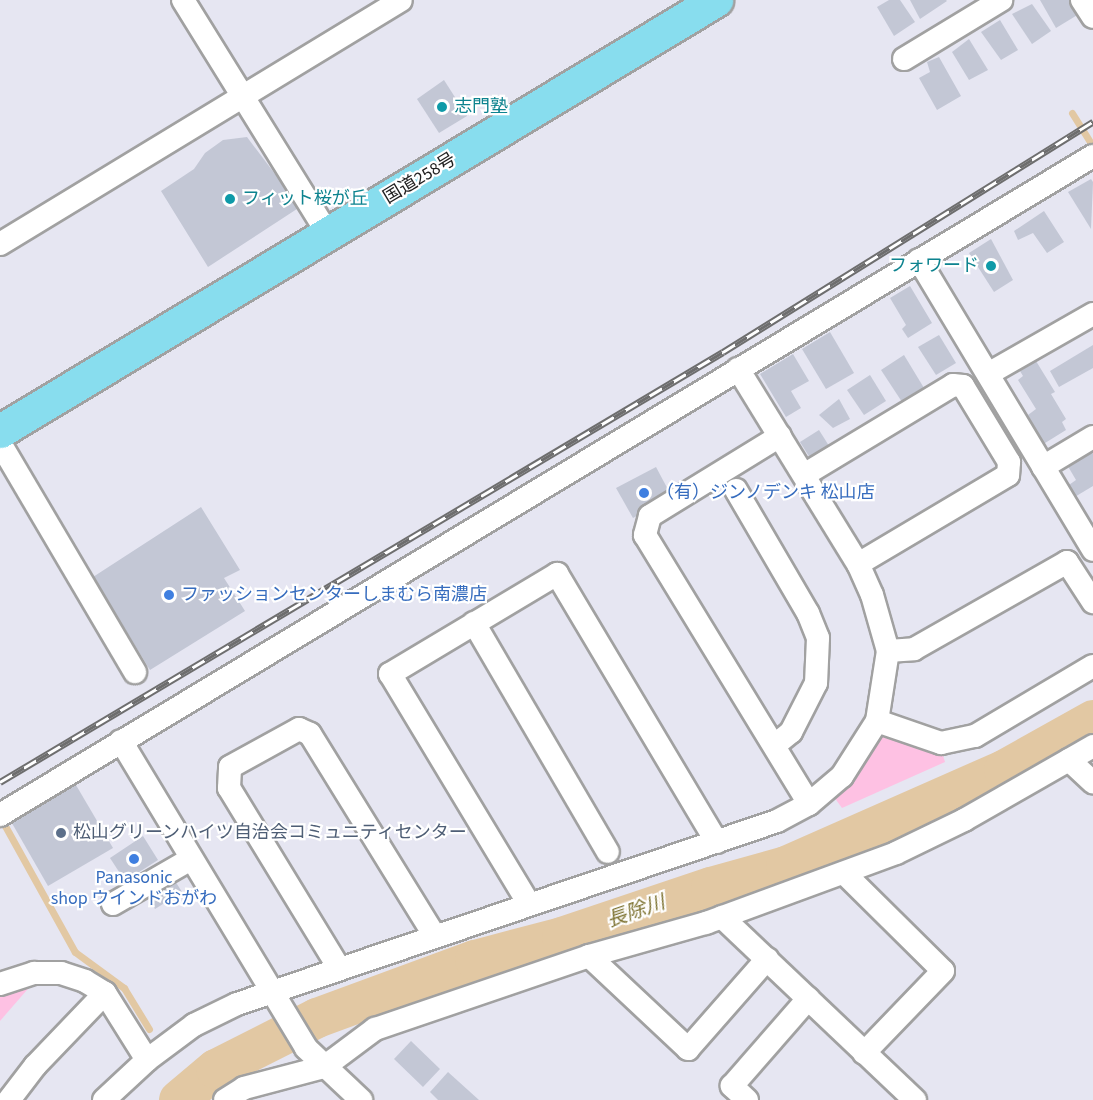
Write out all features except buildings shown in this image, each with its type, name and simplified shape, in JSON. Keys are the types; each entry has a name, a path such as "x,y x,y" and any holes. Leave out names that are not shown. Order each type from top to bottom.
{"highway":[{"name":"国道258号","path":"0,431 716,0"}],"street":[{"path":"183,0 328,234"},
{"path":"0,244 402,0"},
{"path":"904,59 1001,0"},
{"path":"1082,0 1093,17"},
{"path":"0,815 1089,159"},
{"path":"919,260 1093,550"},
{"path":"988,375 1093,314"},
{"path":"104,1100 147,1060 194,1025 276,1000 339,968 777,821 809,804 842,776 877,721 888,651 872,595 858,564 738,369"},
{"path":"804,475 953,385 963,386 1009,462 1008,475 858,564"},
{"path":"780,436 650,516 645,524 645,535 809,804"},
{"path":"1043,467 1093,437"},
{"path":"0,443 135,672"},
{"path":"736,490 808,614 818,638 816,683 791,732 775,745"},
{"path":"888,651 914,649 1067,561 1093,602"},
{"path":"529,904 390,674 557,574 717,842"},
{"path":"474,623 608,852"},
{"path":"877,721 941,743 975,736 1093,666"},
{"path":"339,968 229,788 230,767 298,729 310,734 435,936"},
{"path":"121,741 306,1048 361,1100"},
{"path":"225,1100 244,1088 324,1067 375,1029 589,956 722,917 844,873 964,820 1093,746"},
{"path":"1069,760 1093,782"},
{"path":"113,904 191,859"},
{"path":"844,873 943,971 864,1053"},
{"path":"722,917 915,1100"},
{"path":"589,956 688,1049 766,959"},
{"path":"0,984 34,973 60,973 86,981 105,993 147,1060"},
{"path":"9,1100 35,1066 105,993"},
{"path":"747,1100 732,1086 808,999"}],"shaded area":[{"path":"880,730 941,749 945,762 842,808 834,797"},
{"path":"33,983 0,1021 0,996"}],"waterway":[{"path":"1072,113 1093,147"},
{"name":"長除川","path":"179,1100 216,1069 317,1018 475,960 562,937 711,887 786,866 1004,770 1093,720"},
{"path":"4,824 75,952 124,988 149,1029"},
{"path":"181,1079 188,1093"}],"railway":[{"path":"0,782 723,352 1093,122"}],"place":[{"name":"志門塾","path":"442,107"},
{"name":"フィット桜が丘","path":"230,199"},
{"name":"フォワード","path":"991,266"},
{"name":"（有）ジンノデンキ 松山店","path":"644,493"},
{"name":"ファッションセンターしまむら南濃店","path":"169,595"},
{"name":"松山グリーンハイツ自治会コミュニティセンター","path":"61,833"},
{"name":"Panasonic shop ウインドおがわ","path":"134,859"}]}
